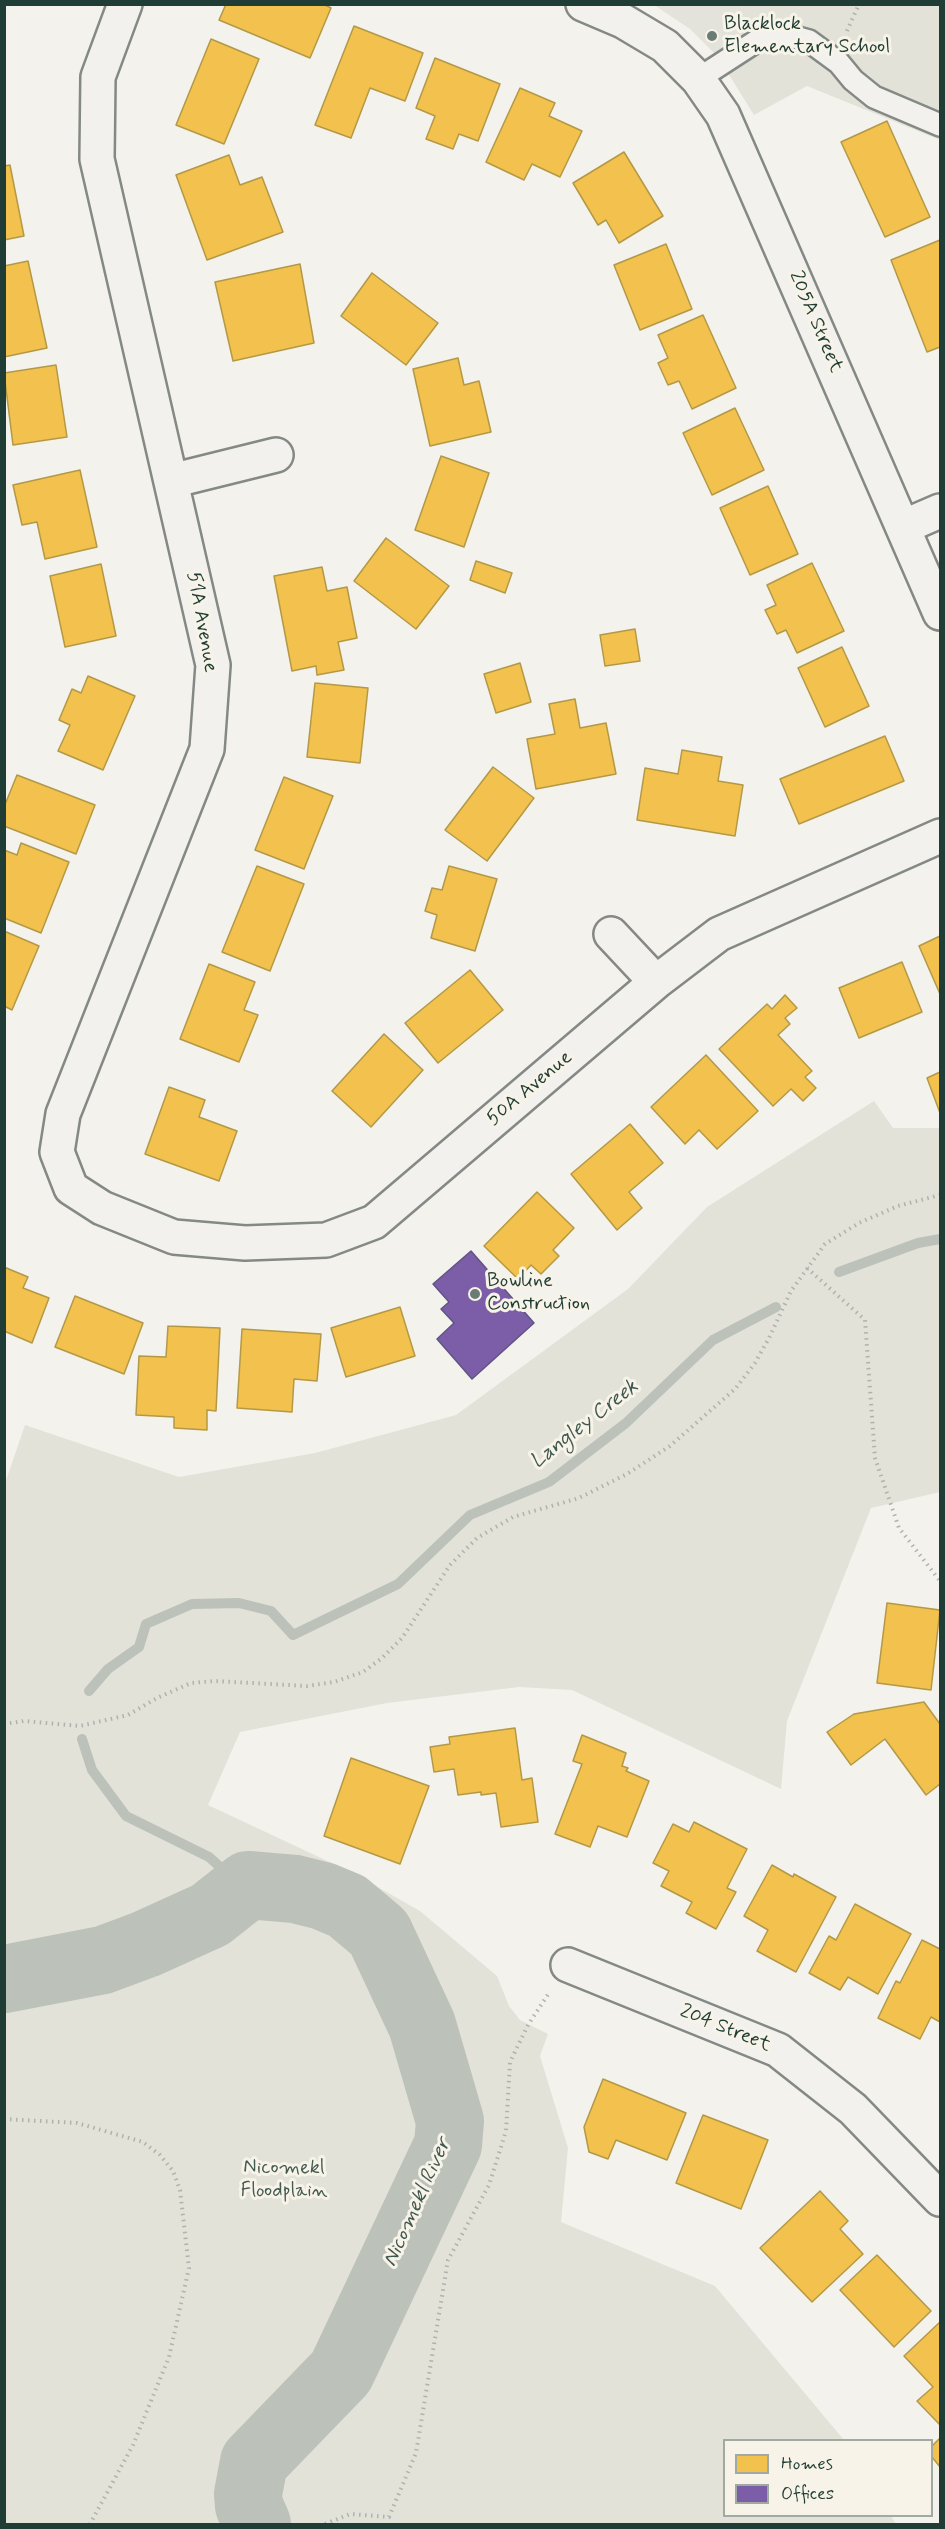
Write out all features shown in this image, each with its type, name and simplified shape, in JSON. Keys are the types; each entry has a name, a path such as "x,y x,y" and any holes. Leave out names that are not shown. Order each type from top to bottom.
{"street":[{"name":"51A Avenue","path":"102,1208 71,1188 57,1152 63,1114 207,748 213,664 97,159 98,77 125,4"},
{"name":"205A Street","path":"583,4 624,21 665,46 698,79 723,115 940,613"},
{"path":"171,481 276,455"},
{"path":"903,527 940,511"},
{"name":"50A Avenue","path":"102,1208 174,1237 245,1243 326,1240 374,1222 656,982 719,934 940,836"},
{"path":"611,934 656,982"},
{"name":"204 Street","path":"568,1965 778,2050 853,2109 940,2199"}],"lane":[{"path":"698,79 772,31 809,41 839,63 853,80 874,97 940,125"}],"path":[{"path":"4,1724 24,1721 80,1725 128,1715 157,1698 191,1683 215,1681 307,1686 334,1682 363,1672 382,1658 402,1638 450,1565 477,1538 513,1517 579,1498 627,1474 670,1446 735,1389 755,1363 791,1291 825,1244 859,1223 898,1206 940,1195"},
{"path":"807,1268 865,1320 875,1458 899,1528 940,1581"},
{"path":"389,2517 416,2454 448,2260 489,2185 506,2131 510,2062 528,2025 568,1965"},
{"path":"4,2119 77,2123 143,2142 160,2155 173,2171 180,2190 189,2268 169,2357 133,2445 90,2524"},
{"path":"326,2524 350,2514 389,2517"},
{"path":"389,2517 393,2524"}],"shaded area":[{"name":"Blacklock Elementary School","path":"654,5 739,5 718,57 690,29"}],"green space":[{"path":"739,5 940,5 940,140 807,86 754,115 718,57"},
{"name":"Nicomekl Floodplain","path":"874,1101 893,1128 940,1128 940,1492 871,1508 787,1721 781,1789 572,1690 519,1687 387,1703 240,1732 208,1805 353,1873 420,1911 497,1976 509,2006 520,2020 548,2034 540,2056 568,2148 561,2222 715,2286 843,2439 723,2439 723,2517 892,2517 896,2524 5,2524 4,1486 25,1425 179,1477 315,1453 456,1415 628,1289 707,1207"}],"building: Homes":[{"path":"226,4 323,4 331,8 310,58 219,20"},
{"path":"354,26 423,53 405,101 370,88 351,138 315,125"},
{"path":"211,39 259,59 224,144 176,125"},
{"path":"435,58 500,84 478,141 459,134 453,149 426,139 435,116 416,108"},
{"path":"520,88 555,103 549,116 582,131 560,177 532,164 524,180 486,162"},
{"path":"887,121 930,217 885,237 841,142"},
{"path":"624,152 663,216 619,243 606,220 598,225 573,183"},
{"path":"229,155 240,185 262,177 283,232 207,260 176,175"},
{"path":"10,165 24,236 4,240 4,166"},
{"path":"940,240 940,347 927,352 891,260"},
{"path":"666,244 692,309 640,330 614,265"},
{"path":"28,261 47,348 4,357 4,266"},
{"path":"300,264 314,343 233,361 215,282"},
{"path":"372,273 438,323 406,365 341,316"},
{"path":"703,315 736,388 692,409 679,381 668,385 658,363 668,358 658,335"},
{"path":"458,358 464,385 479,381 491,432 430,446 413,369"},
{"path":"56,365 67,437 13,445 4,373"},
{"path":"735,408 764,470 712,495 683,433"},
{"path":"441,456 489,473 464,547 415,530"},
{"path":"80,470 97,547 45,559 37,522 22,525 13,485"},
{"path":"768,486 798,554 750,575 720,508"},
{"path":"386,538 449,586 416,629 354,581"},
{"path":"476,561 512,573 505,593 470,580"},
{"path":"812,563 844,631 797,653 786,630 777,634 765,610 776,605 767,585"},
{"path":"101,564 116,636 65,647 50,576"},
{"path":"322,567 327,591 347,587 357,638 338,642 344,670 317,675 316,666 292,671 274,576"},
{"path":"635,629 640,661 605,666 600,635"},
{"path":"842,647 869,706 825,727 798,668"},
{"path":"520,663 531,702 496,713 484,674"},
{"path":"88,676 135,696 103,770 58,751 70,725 59,720 72,689 81,693"},
{"path":"315,683 368,688 360,763 307,757"},
{"path":"575,699 580,728 606,723 616,774 536,789 527,739 555,734 549,704"},
{"path":"885,736 904,781 799,824 780,779"},
{"path":"682,750 722,757 718,781 743,785 735,836 637,820 645,768 678,774"},
{"path":"493,767 534,798 487,861 445,830"},
{"path":"17,775 95,805 76,854 4,826 4,807"},
{"path":"284,777 333,796 304,869 255,850"},
{"path":"21,843 69,862 41,933 4,918 4,850 17,855"},
{"path":"257,866 304,884 270,971 222,952"},
{"path":"449,866 497,879 475,951 431,938 437,915 425,911 432,888 442,890"},
{"path":"4,931 39,946 12,1010 4,1006"},
{"path":"940,936 940,994 919,946"},
{"path":"902,962 922,1012 859,1038 839,988"},
{"path":"209,964 255,982 244,1010 258,1015 239,1062 180,1039"},
{"path":"470,970 503,1010 438,1063 405,1023"},
{"path":"785,995 797,1008 785,1018 790,1024 778,1035 812,1071 805,1077 816,1088 803,1101 791,1089 773,1106 719,1049 767,1004 772,1009"},
{"path":"384,1034 423,1070 371,1127 332,1091"},
{"path":"706,1055 758,1111 717,1149 699,1130 685,1144 651,1107"},
{"path":"940,1072 940,1113 927,1078"},
{"path":"169,1087 205,1100 199,1117 237,1131 219,1181 145,1154"},
{"path":"630,1124 663,1163 629,1192 642,1208 617,1230 571,1174"},
{"path":"537,1192 574,1228 553,1250 559,1256 541,1274 531,1265 518,1279 484,1246"},
{"path":"4,1267 28,1277 23,1288 49,1298 32,1343 4,1331"},
{"path":"75,1296 143,1323 124,1374 55,1347"},
{"path":"400,1307 415,1356 346,1377 331,1328"},
{"path":"168,1326 220,1328 216,1411 207,1410 207,1430 174,1428 174,1417 136,1415 139,1356 166,1357"},
{"path":"242,1329 321,1334 317,1381 294,1379 292,1412 237,1408"},
{"path":"887,1603 940,1610 931,1690 877,1683"},
{"path":"924,1702 940,1724 940,1784 926,1795 885,1739 851,1765 827,1732 854,1714"},
{"path":"515,1728 522,1780 532,1778 538,1822 501,1827 496,1793 458,1795 454,1769 434,1772 430,1747 450,1744 449,1737"},
{"path":"582,1735 626,1753 622,1766 628,1768 626,1771 649,1781 627,1837 598,1826 590,1847 555,1834 582,1764 573,1761"},
{"path":"351,1758 429,1786 400,1864 324,1836"},
{"path":"694,1822 747,1849 727,1888 736,1892 716,1929 686,1913 692,1902 661,1886 669,1871 653,1863 673,1824 689,1832"},
{"path":"772,1865 836,1897 796,1972 757,1951 768,1930 744,1916"},
{"path":"855,1904 911,1934 878,1994 848,1977 840,1990 809,1973 829,1936 836,1940"},
{"path":"922,1940 940,1949 940,2022 931,2017 920,2039 878,2018 896,1981 900,1983"},
{"path":"603,2079 686,2113 667,2160 616,2140 608,2159 589,2152 584,2127"},
{"path":"703,2115 768,2140 741,2209 676,2183"},
{"path":"820,2191 848,2221 840,2229 863,2254 812,2302 760,2248"},
{"path":"877,2255 931,2311 894,2347 840,2290"},
{"path":"940,2322 940,2425 917,2401 933,2387 904,2356"},
{"path":"940,2438 940,2467 933,2458 933,2445"}],"building: Offices":[{"path":"471,1251 534,1323 472,1379 437,1339 454,1323 441,1309 449,1302 433,1284"}],"waterway":[{"name":"Langley Creek","path":"839,1272 918,1243 940,1239"},
{"name":"Langley Creek","path":"89,1691 108,1669 139,1647 146,1624 192,1604 239,1603 271,1611 293,1635 398,1584 470,1515 549,1482 626,1423 713,1340 776,1307"},
{"name":"Langley Creek","path":"82,1739 92,1770 126,1816 209,1857 229,1875 248,1885"},
{"name":"Nicomekl River","path":"4,1979 103,1960 146,1944 210,1915 248,1885 295,1889 323,1896 347,1906 379,1933 422,2025 450,2121 448,2145 341,2372 254,2462 248,2494 249,2506 257,2524"}],"place":[{"name":"Blacklock Elementary School","path":"712,36"},
{"name":"Bowline Construction","path":"475,1294"}]}
